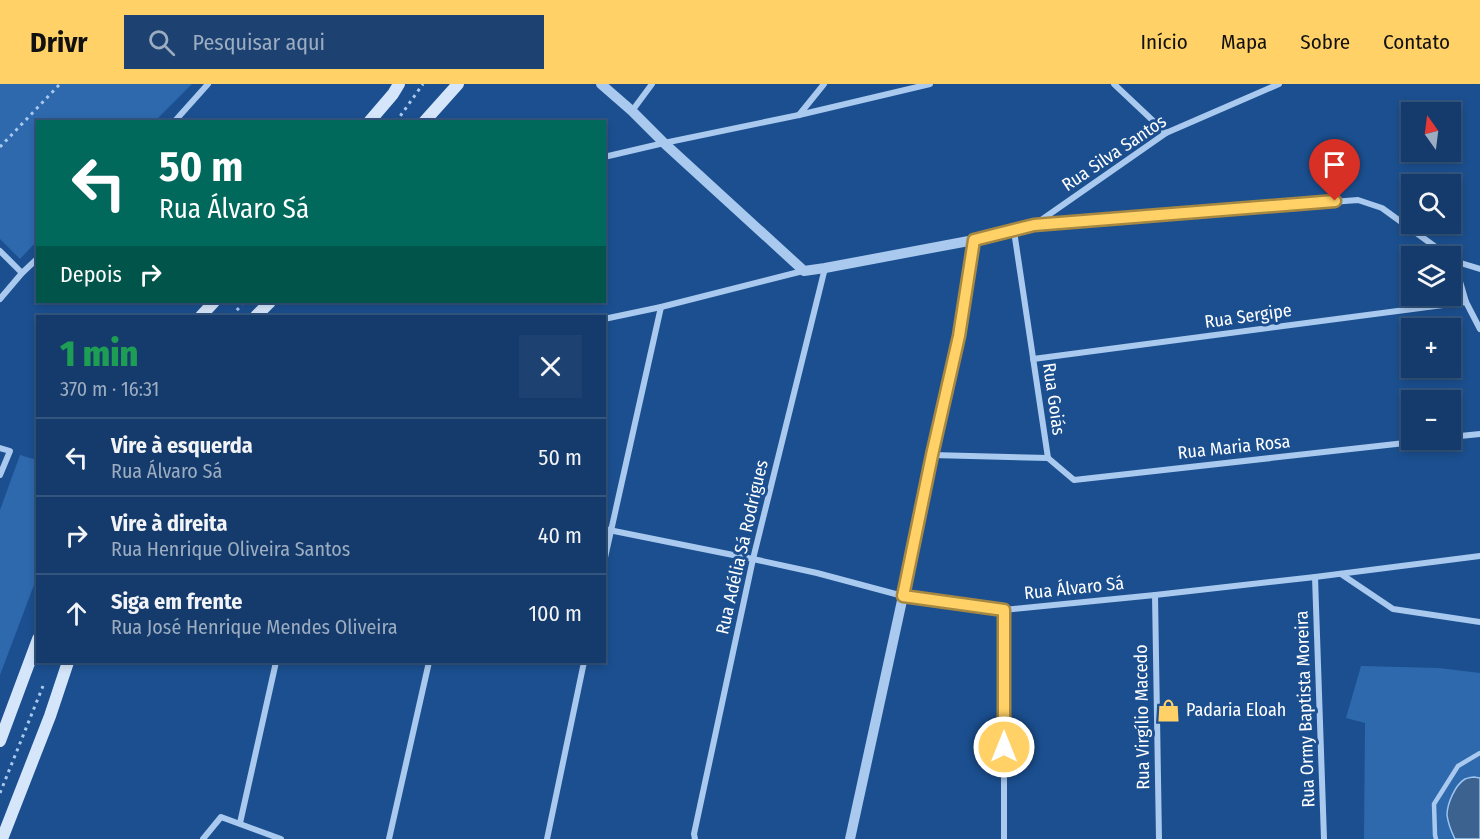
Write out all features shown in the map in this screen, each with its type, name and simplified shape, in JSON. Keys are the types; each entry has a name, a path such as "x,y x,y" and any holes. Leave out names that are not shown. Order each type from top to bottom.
{"main road":[{"path":"371,120 399,84"},
{"path":"426,120 458,84"},
{"path":"202,315 213,303"},
{"path":"257,315 269,303"},
{"path":"0,741 36,644"},
{"path":"2,839 50,716 68,663"}],"street":[{"path":"176,120 208,84"},
{"path":"601,84 804,270"},
{"path":"632,111 652,84"},
{"path":"799,115 825,84"},
{"path":"606,157 930,84"},
{"path":"1114,84 1166,133"},
{"name":"Rua Silva Santos","path":"1034,225 1166,133 1279,84"},
{"path":"606,319 661,308 804,270 974,240 1034,225 1358,200 1382,207 1435,246"},
{"name":"Rua Goiás","path":"932,455 1048,458 1014,231"},
{"path":"850,839 959,336 974,240"},
{"path":"0,251 22,273"},
{"path":"0,299 36,260"},
{"path":"1461,262 1480,269"},
{"name":"Rua Adélia Sá Rodrigues","path":"695,837 753,559 825,268"},
{"path":"1461,287 1480,328"},
{"name":"Rua Sergipe","path":"1033,359 1466,302"},
{"path":"606,546 661,308"},
{"path":"1461,436 1480,434"},
{"name":"Rua Maria Rosa","path":"1048,458 1074,480 1401,443"},
{"path":"0,448 10,451 0,475"},
{"name":"Rua Álvaro Sá","path":"608,530 817,573 903,596 1004,610 1315,577 1480,556"},
{"path":"1340,574 1394,609 1480,622"},
{"name":"Rua Ormy Baptista Moreira","path":"1315,577 1324,839"},
{"name":"Rua Virgílio Macedo","path":"1155,595 1159,839"},
{"path":"1004,610 1004,839"},
{"path":"240,823 276,663"},
{"path":"389,839 429,663"},
{"path":"547,839 584,663"},
{"path":"203,839 221,817 281,839"}],"lane":[{"path":"1436,839 1434,804 1458,766 1480,753"}],"path":[{"path":"0,147 60,84"},
{"path":"397,120 423,84"},
{"path":"233,315 243,303"},
{"path":"0,793 46,678"}],"shaded area":[{"path":"0,84 192,84 156,120 36,120 36,242 20,259 0,239"},
{"path":"20,455 36,460 36,580 0,675 0,510"},
{"path":"1361,666 1439,668 1480,673 1480,839 1364,839 1365,723 1346,718"},
{"path":"1474,777 1480,778 1480,839 1455,839 1447,818 1448,806 1461,782"}],"place":[{"name":"Padaria Eloah","path":"1168,710"}],"route":[{"path":"1004,747 1004,610 903,596 959,336 974,240 1034,225 1335,201"}]}
